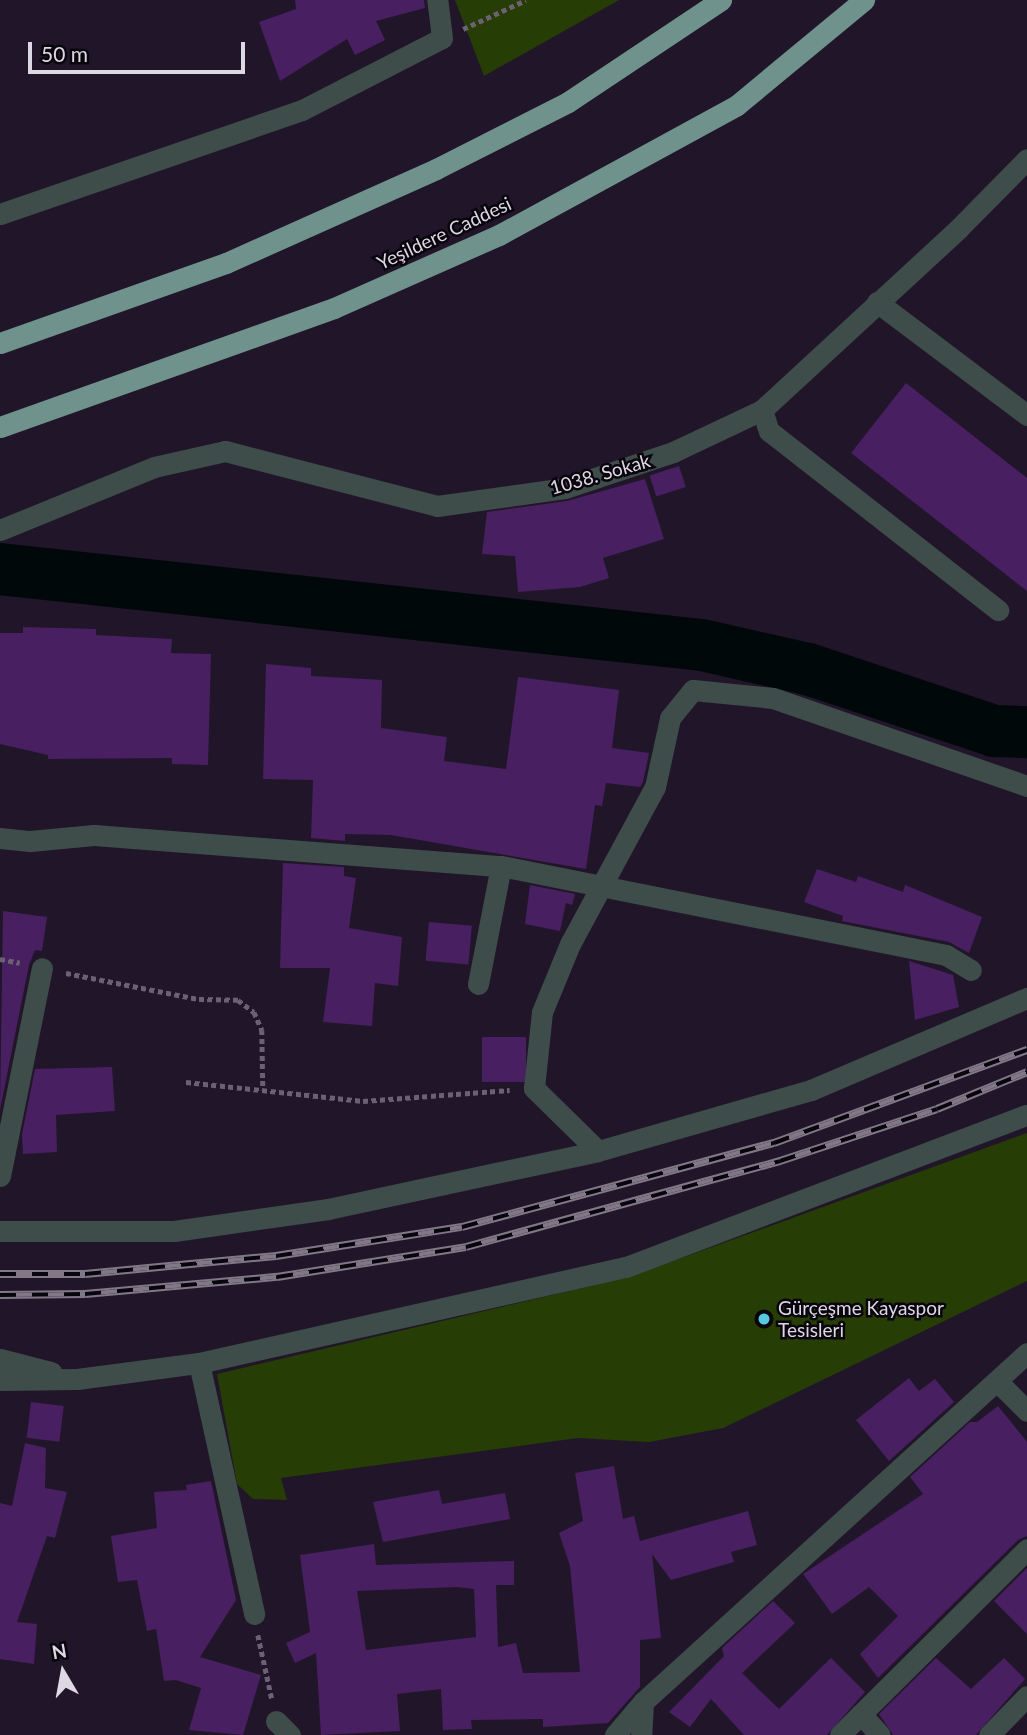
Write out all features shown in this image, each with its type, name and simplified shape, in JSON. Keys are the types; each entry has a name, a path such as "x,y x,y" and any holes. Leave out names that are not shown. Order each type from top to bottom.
{"highway":[{"path":"0,343 226,263 436,169 568,102 721,0"},
{"name":"Yeşildere Caddesi","path":"0,427 334,308 499,235 737,105 864,0"}],"street":[{"path":"0,214 302,110 442,38 437,0"},
{"name":"1038. Sokak","path":"0,530 154,467 225,451 437,506 565,488 673,452 762,410 1027,159"},
{"path":"877,302 1027,415"},
{"path":"762,410 769,431 998,610"},
{"path":"598,1151 534,1088 542,1012 599,888 655,787 670,718 693,691 773,698 1027,786"},
{"path":"0,838 30,841 94,835 500,866 599,888 946,955 971,970"},
{"path":"478,984 500,866"},
{"path":"0,1176 42,968"},
{"path":"0,1231 174,1231 328,1209 598,1151 811,1090 1027,998"},
{"path":"0,1380 76,1379 199,1363 626,1267 1027,1115"},
{"path":"615,1735 643,1702 1027,1353"},
{"path":"0,1359 76,1379"},
{"path":"199,1363 254,1614"},
{"path":"998,1382 1027,1411"},
{"path":"840,1735 1027,1549"},
{"path":"989,1735 1027,1696"},
{"path":"641,1735 643,1702"},
{"path":"861,1714 880,1735"}],"path":[{"path":"442,38 526,0"},
{"path":"0,959 199,999 238,1000 254,1012 262,1030 263,1090"},
{"path":"187,1082 363,1101 534,1088"},
{"path":"254,1614 283,1728"}],"green space":[{"path":"455,0 619,0 484,76"},
{"path":"1027,1133 1027,1281 723,1428 649,1442 578,1438 281,1478 287,1500 253,1499 237,1484 217,1374 629,1277"}],"building":[{"path":"295,0 424,0 425,8 376,21 385,40 355,55 347,39 280,81 259,22 296,9"},
{"path":"906,383 1027,478 1027,591 851,453"},
{"path":"679,466 686,487 656,497 650,476"},
{"path":"645,479 664,539 603,558 609,578 580,587 518,592 515,556 482,554 487,512 567,501"},
{"path":"23,627 96,629 96,635 172,639 171,653 211,654 208,765 172,764 172,758 48,759 48,755 0,744 0,633 23,633"},
{"path":"266,664 311,668 311,676 382,680 381,728 447,737 444,761 506,769 518,677 619,690 612,748 649,753 643,782 640,787 606,783 602,806 595,805 586,869 391,835 345,834 345,841 311,838 313,780 263,779"},
{"path":"283,863 344,867 344,876 356,878 349,928 402,937 398,986 375,983 372,1026 323,1022 330,968 280,968"},
{"path":"817,869 856,882 858,876 903,892 905,885 982,917 969,953 949,942 842,921 843,916 804,902"},
{"path":"530,885 575,894 572,905 566,903 560,931 525,924"},
{"path":"3,911 47,917 42,951 35,950 29,965 0,1110"},
{"path":"429,922 472,926 468,965 426,961"},
{"path":"909,961 953,975 959,1007 915,1020"},
{"path":"482,1037 526,1037 526,1082 482,1082"},
{"path":"112,1067 115,1111 56,1115 57,1152 23,1154 22,1134 35,1069"},
{"path":"909,1378 919,1391 935,1379 954,1402 889,1461 856,1420"},
{"path":"31,1402 64,1406 59,1442 27,1438"},
{"path":"998,1406 1027,1442 1027,1536 1018,1540 878,1678 860,1654 898,1616 869,1587 832,1614 803,1574 923,1494 910,1477 970,1422 977,1422"},
{"path":"25,1443 46,1448 45,1488 67,1492 55,1538 47,1536 17,1622 37,1624 34,1664 0,1659 0,1503 12,1506"},
{"path":"614,1466 623,1519 634,1516 640,1541 748,1511 757,1545 731,1552 734,1562 671,1580 652,1554 661,1638 640,1640 640,1687 608,1723 543,1727 543,1719 471,1720 472,1729 443,1730 441,1689 397,1694 400,1731 321,1735 316,1653 295,1663 286,1643 310,1632 300,1555 374,1544 376,1565 514,1561 514,1585 496,1585 498,1647 516,1643 523,1673 580,1672 570,1566 559,1533 583,1521 575,1473","holes":["457,1587 474,1589 476,1637 366,1650 357,1591"]},
{"path":"211,1481 236,1600 200,1657 261,1675 243,1735 189,1730 201,1688 176,1680 164,1681 156,1629 147,1631 137,1580 118,1582 111,1536 157,1528 154,1492 187,1490 186,1485"},
{"path":"439,1490 442,1504 505,1493 510,1519 383,1542 373,1502"},
{"path":"1027,1568 1027,1634 994,1601"},
{"path":"773,1601 795,1623 742,1673 779,1709 831,1658 865,1692 827,1735 744,1735 711,1699 690,1727 669,1712 724,1656 722,1648"},
{"path":"936,1658 971,1689 1004,1658 1025,1679 976,1735 893,1735 879,1714"}],"waterway":[{"path":"0,569 702,645 808,669 994,731 1027,732"}],"railway":[{"path":"0,1274 85,1274 276,1256 462,1227 774,1143 1027,1050"},
{"path":"0,1295 85,1294 277,1277 466,1247 780,1161 937,1109 1027,1072"}],"place":[{"name":"Gürçeşme Kayaspor Tesisleri","path":"764,1319"}]}
